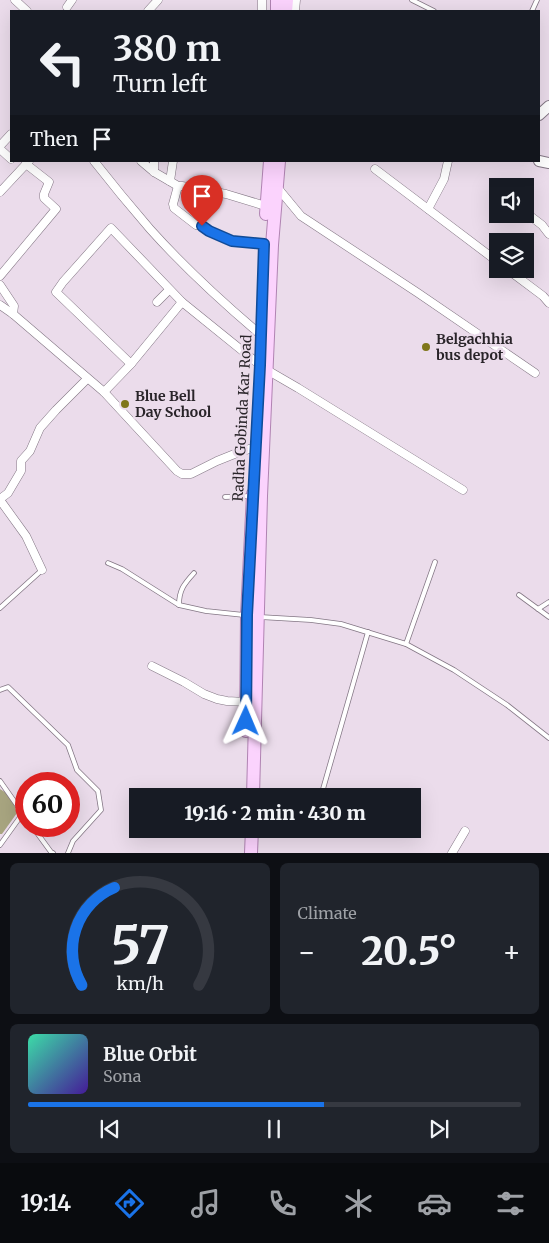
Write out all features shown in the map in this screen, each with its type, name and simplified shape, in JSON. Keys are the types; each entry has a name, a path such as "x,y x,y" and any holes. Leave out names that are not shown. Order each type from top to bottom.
{"main road":[{"path":"270,162 273,187"},
{"path":"252,788 252,616 261,496 260,446 263,367 272,245 271,207 279,162"},
{"name":"Radha Gobinda Kar Road","path":"263,367 261,335 264,244 271,207"},
{"name":"Radha Gobinda Kar Road","path":"245,788 246,702 252,616 252,495 260,446"},
{"path":"244,838 244,853"},
{"path":"251,853 252,838"}],"street":[{"path":"15,0 25,10"},
{"path":"67,7 72,0"},
{"path":"149,10 158,0"},
{"path":"10,135 0,147 10,158"},
{"path":"95,162 151,230 229,308 261,335"},
{"path":"142,162 154,172 178,186 226,194 271,207"},
{"path":"154,162 154,172"},
{"path":"170,181 173,162"},
{"path":"428,209 444,179 448,162"},
{"path":"0,192 26,165 49,182 44,198 56,209 0,276"},
{"path":"375,169 489,255"},
{"path":"178,186 173,204 174,208 196,225 202,226 232,241 264,244"},
{"path":"273,187 301,216 536,373"},
{"path":"534,219 549,234"},
{"path":"131,364 56,292 111,228 182,302 263,367 463,490"},
{"path":"518,278 543,296 549,303"},
{"path":"0,284 14,306 13,314"},
{"path":"157,302 169,290"},
{"path":"104,392 131,364 182,302"},
{"path":"0,305 104,392 177,471 182,474 191,474 237,452 260,446"},
{"path":"42,570 26,536 0,500 8,493 22,471 21,461 30,451 40,428 87,379"},
{"path":"152,666 204,694 227,701 246,702"},
{"path":"452,853 465,831"}],"lane":[{"path":"412,0 430,10"},
{"path":"225,497 252,495"},
{"path":"406,644 435,562"},
{"path":"108,563 179,605 206,611 341,624 406,644 462,675 507,705 549,738"},
{"path":"0,608 42,570"},
{"path":"179,605 179,594 185,582 194,573"},
{"path":"519,595 549,617"},
{"path":"538,609 549,602"},
{"path":"323,788 368,632"},
{"path":"0,690 8,687 68,745 77,770 98,791 101,810 73,841 68,853"},
{"path":"0,781 15,802"},
{"path":"0,845 15,824"},
{"path":"40,837 51,852 54,853"}],"shaded area":[{"path":"0,789 11,796 15,807 15,816 2,834 0,834"}],"place":[{"name":"Belgachhia bus depot","path":"426,347"},
{"name":"Blue Bell Day School","path":"125,404"}],"route":[{"path":"202,226 232,241 264,244 260,365 247,615 246,721"}]}
